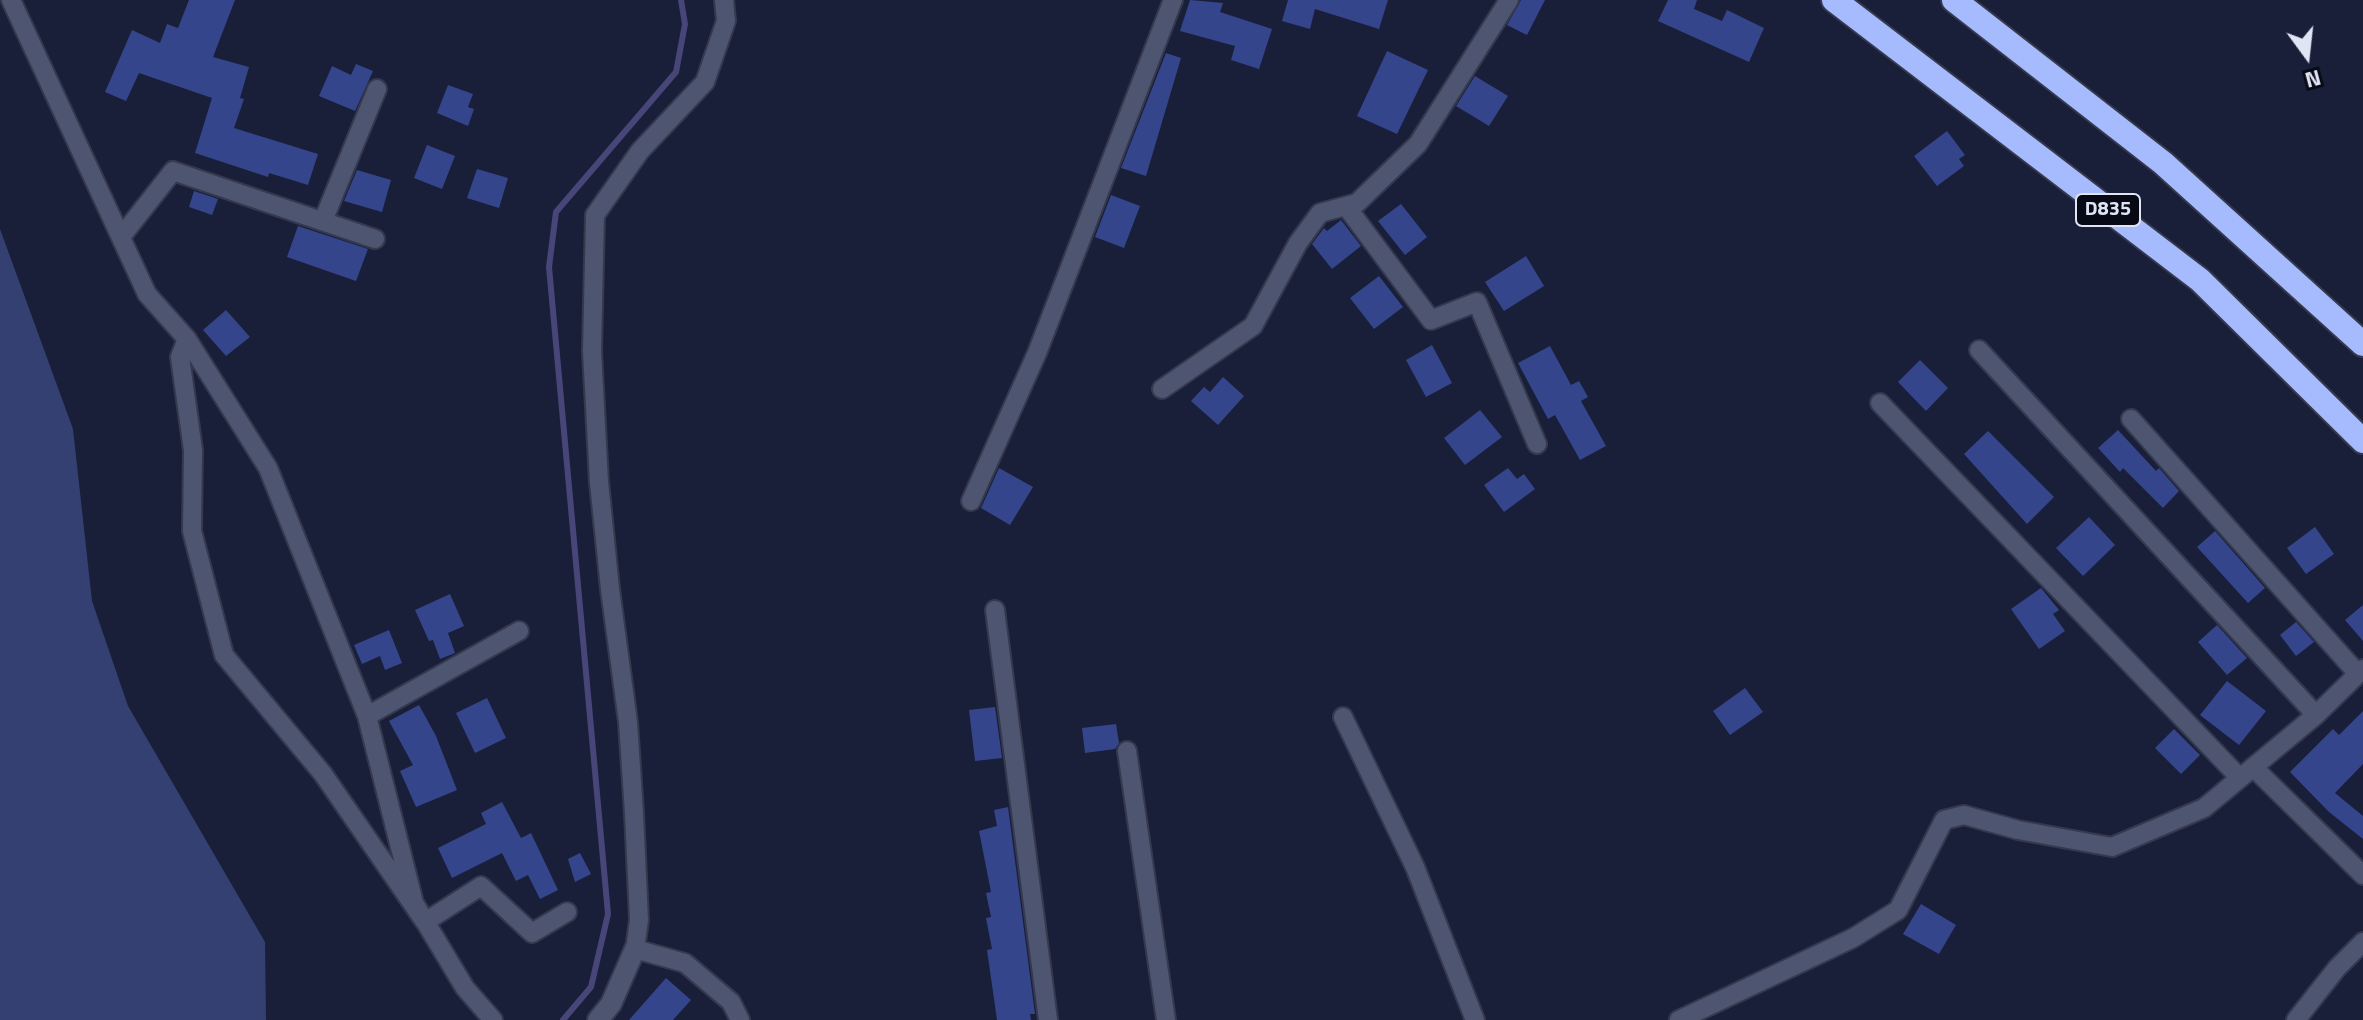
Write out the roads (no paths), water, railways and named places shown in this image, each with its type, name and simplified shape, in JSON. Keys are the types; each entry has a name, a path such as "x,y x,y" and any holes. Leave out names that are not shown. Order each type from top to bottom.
{"highway":[{"name":"D835","path":"1834,0 2200,280 2363,441"},
{"path":"1954,0 2163,163 2363,344"}],"street":[{"path":"11,0 147,294 187,339 268,468 367,716 414,903 465,988 493,1020"},
{"path":"598,1020 611,1004 635,949 639,920 628,722 601,498 592,351 595,215 640,151 705,82 726,21 724,0"},
{"path":"971,501 1037,353 1173,0"},
{"path":"1162,389 1253,326 1298,243 1320,213 1357,203 1418,144 1509,0"},
{"path":"323,221 377,89"},
{"path":"121,237 173,171 375,239"},
{"path":"1346,206 1431,320 1477,302 1537,444"},
{"path":"187,339 180,357 193,450 192,531 224,655 323,774 425,922"},
{"path":"1979,350 2316,715"},
{"path":"1880,403 2246,773 2363,875"},
{"path":"1679,1020 1853,938 1898,910 1944,820 1964,815 2018,830 2112,847 2204,808 2316,715 2361,671 2131,419"},
{"path":"995,610 1048,1020"},
{"path":"367,716 519,631"},
{"path":"1343,717 1415,867 1475,1020"},
{"path":"1127,751 1166,1020"},
{"path":"425,922 481,886 532,933 567,912"},
{"path":"2296,1020 2337,968 2363,942"},
{"path":"635,949 685,963 731,1002 740,1020"}],"waterway":[{"path":"563,1020 591,987 608,914 549,267 556,212 676,72 685,24 681,0"}]}
